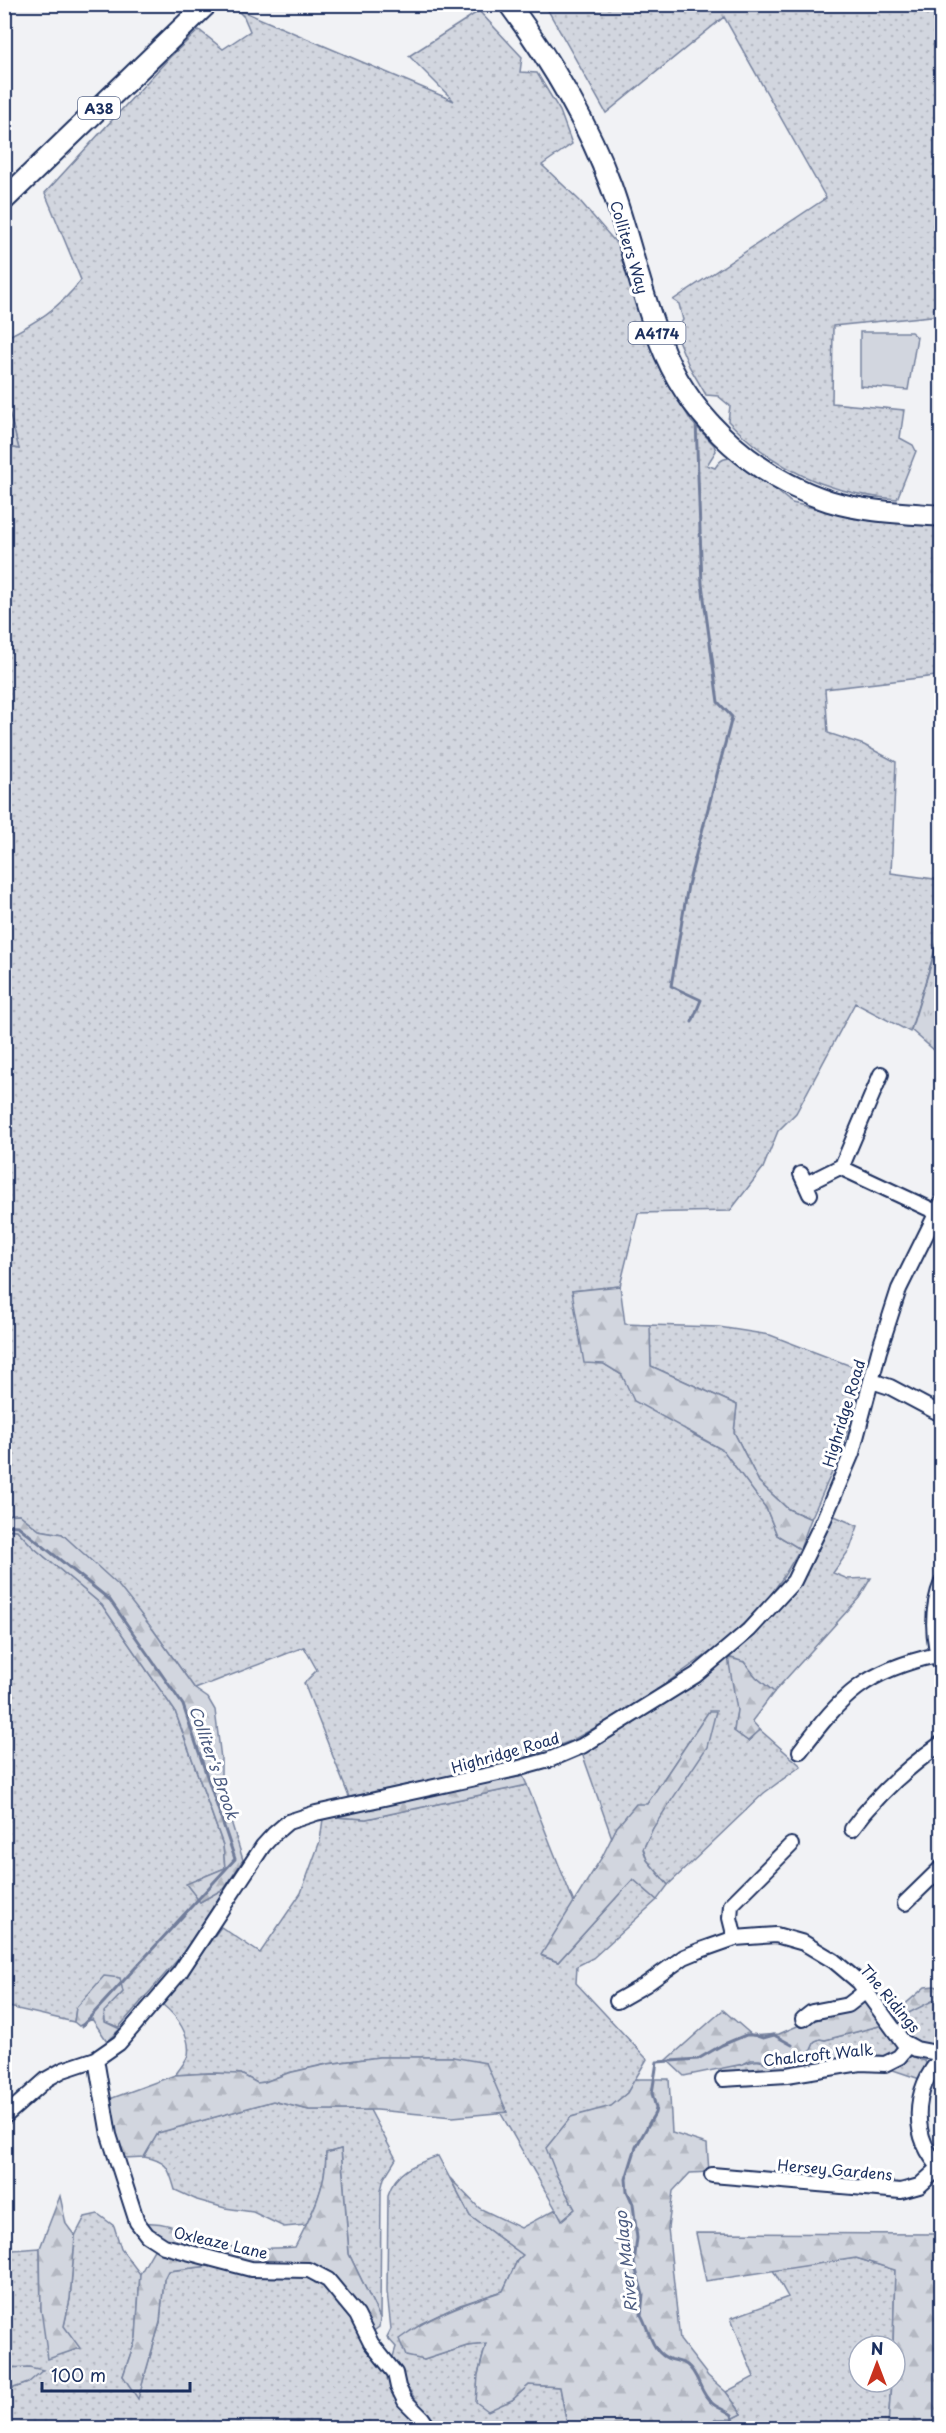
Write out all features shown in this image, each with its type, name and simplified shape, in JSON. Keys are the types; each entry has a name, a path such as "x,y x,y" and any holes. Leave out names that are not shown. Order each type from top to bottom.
{"highway":[{"name":"A38","path":"4,200 207,4"},
{"name":"Colliters Way","path":"509,4 546,58 588,133 616,202 665,355 686,393 705,418 749,459 786,483 804,491 830,501 859,508 942,516"}],"street":[{"path":"806,1184 842,1166 881,1074"},
{"path":"842,1166 846,1170 940,1208"},
{"name":"Highridge Road","path":"4,2117 47,2079 63,2070 96,2059 119,2043 180,1972 263,1846 288,1822 343,1806 444,1786 549,1760 582,1746 696,1675 749,1630 794,1581 805,1560 852,1453 879,1351 899,1289 940,1208"},
{"path":"872,1381 890,1386 939,1413"},
{"path":"800,1751 830,1712 855,1688 886,1670 939,1661 934,1608 942,1582"},
{"path":"852,1829 865,1802 914,1762 942,1743"},
{"path":"735,1938 730,1918 731,1905 790,1845"},
{"path":"905,1903 942,1867"},
{"name":"The Ridings","path":"617,2001 684,1957 735,1938 776,1935 819,1950 851,1973 903,2042 908,2046 942,2056"},
{"path":"803,2019 816,2010 848,2005 866,1991"},
{"name":"Chalcroft Walk","path":"723,2079 787,2076 860,2063 885,2064 900,2057 908,2046"},
{"path":"940,2169 930,2157 922,2139 918,2117 922,2088 942,2056"},
{"name":"Oxleaze Lane","path":"96,2059 109,2135 137,2222 147,2235 164,2246 250,2269 309,2270 327,2280 357,2315 371,2343 395,2373 398,2387 405,2401 429,2428"},
{"name":"Hersey Gardens","path":"717,2179 901,2191 919,2186 940,2169"}],"green space":[{"path":"545,5 941,5 941,315 833,326 832,403 904,410 900,438 913,445 916,451 897,499 872,497 826,485 784,466 765,453 728,421 730,406 718,396 706,395 689,366 675,333 683,320 679,304 673,300 826,198 724,17 606,113"},
{"path":"235,8 454,101 409,56 479,11 522,57 520,72 537,73 560,111 572,144 542,165 580,201 623,251 638,308 665,378 691,421 714,445 716,451 707,465 715,468 724,459 736,458 792,503 871,521 941,527 942,659 936,676 825,689 828,733 864,745 896,762 891,873 941,880 941,930 910,1032 855,1003 796,1113 778,1131 763,1168 730,1211 638,1213 620,1286 572,1291 604,1364 622,1375 630,1390 694,1435 723,1450 766,1508 777,1535 800,1549 767,1600 726,1641 632,1707 571,1741 518,1760 349,1797 304,1683 317,1670 304,1647 195,1689 154,1631 62,1534 39,1530 19,1514 5,1515 4,446 19,449 5,398 5,338 46,314 81,280 45,193 170,57 199,30 223,49 250,31 244,17"},
{"path":"860,332 911,332 917,337 908,390 860,386"},
{"path":"9,412 19,449 5,446 5,416"},
{"path":"941,932 941,1056 911,1030"},
{"path":"620,1286 625,1324 650,1325 651,1366 737,1405 734,1432 759,1482 788,1509 811,1519 800,1549 777,1535 766,1508 723,1450 634,1401 622,1375 604,1364 584,1363 572,1291"},
{"path":"647,1325 719,1327 770,1335 864,1371 842,1450 811,1519 788,1509 759,1482 734,1432 737,1405 651,1366"},
{"path":"19,1514 39,1530 62,1534 118,1585 195,1689 208,1698 215,1710 221,1759 221,1789 243,1860 225,1888 200,1902 186,1884 225,1868 223,1845 175,1711 102,1605 33,1547 17,1530 5,1529 5,1515"},
{"path":"832,1515 858,1526 850,1549 833,1573 848,1579 871,1578 859,1598 774,1692 756,1677 744,1662 734,1731 748,1741 760,1730 801,1766 764,1793 668,1885 647,1860 643,1849 709,1711 647,1804 617,1827 612,1838 582,1753 694,1682 730,1655 762,1625 791,1592 815,1556"},
{"path":"5,1529 17,1530 33,1547 102,1605 175,1711 223,1845 225,1868 187,1884 200,1902 225,1888 186,1950 119,2027 105,2022 104,2011 123,1992 76,2008 74,2022 9,2007 5,2009"},
{"path":"728,1657 744,1662 756,1677 774,1692 752,1721 760,1730 748,1741 734,1731 737,1710"},
{"path":"709,1711 716,1711 707,1747 653,1828 643,1849 647,1860 668,1885 657,1900 633,1879 558,1962 541,1955 602,1857 617,1827 636,1804 647,1804"},
{"path":"523,1776 527,1785 366,1819 334,1817 340,1813"},
{"path":"527,1785 574,1903 542,1956 558,1962 633,1879 657,1900 593,1958 577,1966 576,1983 647,2059 627,2093 611,2107 571,2117 557,2176 575,2209 562,2220 500,2112 506,2112 453,2057 379,2057 327,2064 257,2083 241,2074 175,2075 188,2055 187,2041 178,2021 163,2005 221,1927 260,1953 301,1893 320,1841 323,1819 334,1817 366,1819"},
{"path":"104,1976 120,1978 123,1992 104,2012 105,2022 120,2029 107,2041 92,2019 79,2026 74,2022 76,2008"},
{"path":"925,1987 941,1988 941,2000 934,2000 897,2019 894,2014"},
{"path":"941,1993 941,2044 920,2043 905,2030 897,2019"},
{"path":"865,2001 883,2025 825,2040 820,2039 815,2041 810,2052 776,2064 751,2060 743,2064 684,2076 667,2060 723,2010 753,2036 779,2034 802,2024 851,2010"},
{"path":"883,2025 897,2044 895,2056 721,2076 721,2067 755,2061 768,2064 810,2052 815,2041 820,2039 825,2040"},
{"path":"911,2056 925,2061 927,2066 920,2079 893,2070"},
{"path":"379,2057 453,2057 486,2063 507,2112 453,2117 376,2110 309,2110 273,2101 158,2133 144,2157 124,2158 113,2134 107,2100 175,2075 241,2074 257,2083 328,2064"},
{"path":"635,2079 669,2079 672,2133 707,2144 709,2172 690,2173 673,2191 668,2228 680,2340 708,2376 726,2392 742,2414 732,2419 715,2419 702,2428 564,2428 566,2419 560,2387 529,2385 512,2400 488,2411 476,2402 478,2375 486,2344 467,2346 424,2360 406,2356 399,2339 436,2316 503,2291 517,2261 523,2255 470,2216 450,2178 479,2208 521,2228 556,2209 562,2220 575,2209 557,2176 546,2148 571,2117 611,2106 627,2093"},
{"path":"273,2101 309,2110 370,2110 396,2159 384,2178 381,2190 380,2318 349,2254 341,2149 326,2153 325,2172 320,2190 306,2225 284,2227 253,2212 225,2208 197,2200 175,2190 166,2167 158,2161 144,2157 157,2133"},
{"path":"341,2149 349,2254 380,2318 379,2327 372,2332 307,2265 287,2262 271,2265 250,2264 167,2242 150,2232 145,2223 165,2224 202,2240 232,2247 295,2247 312,2213 320,2190 326,2153"},
{"path":"438,2156 470,2216 523,2255 517,2261 503,2291 460,2305 420,2324 424,2360 467,2346 486,2344 478,2375 512,2400 529,2385 560,2387 566,2419 564,2428 435,2428 403,2381 399,2367 392,2360 396,2347 387,2337 391,2329 387,2292 388,2195 396,2179 407,2169"},
{"path":"60,2196 66,2224 75,2236 70,2299 64,2326 80,2348 48,2359 41,2310 40,2248"},
{"path":"98,2214 114,2226 121,2249 140,2274 136,2338 123,2376 138,2398 160,2322 164,2279 168,2271 217,2265 308,2275 324,2283 353,2317 424,2428 5,2428 5,2391 28,2383 13,2368 5,2368 4,2237 13,2250 40,2248 41,2310 64,2326 70,2299 75,2236 85,2217"},
{"path":"696,2233 937,2234 941,2236 941,2428 888,2428 890,2394 907,2394 907,2334 893,2334 895,2270 856,2258 706,2281"},
{"path":"155,2248 217,2265 168,2271 164,2279 160,2322 138,2399 123,2376 136,2338 140,2274"},
{"path":"856,2258 895,2270 893,2334 847,2334 847,2394 890,2394 888,2428 781,2428 762,2421 760,2428 702,2428 715,2419 732,2419 742,2414 726,2392 754,2377 731,2318 788,2297 773,2270"},
{"path":"29,2367 43,2370 28,2383 5,2391 5,2368"}],"waterway":[{"path":"692,1022 701,1000 671,986 688,885 732,717 718,702 702,584 696,421"},
{"name":"Colliter's Brook","path":"4,1525 18,1526 110,1600 183,1705 235,1859 82,2026"},
{"name":"River Malago","path":"735,2428 732,2415 708,2399 691,2369 684,2363 662,2355 651,2339 641,2315 643,2295 634,2263 637,2238 633,2204 627,2191 626,2179 636,2147 655,2113 652,2093 657,2062 698,2059 746,2035 763,2038 774,2035 792,2045"}]}
